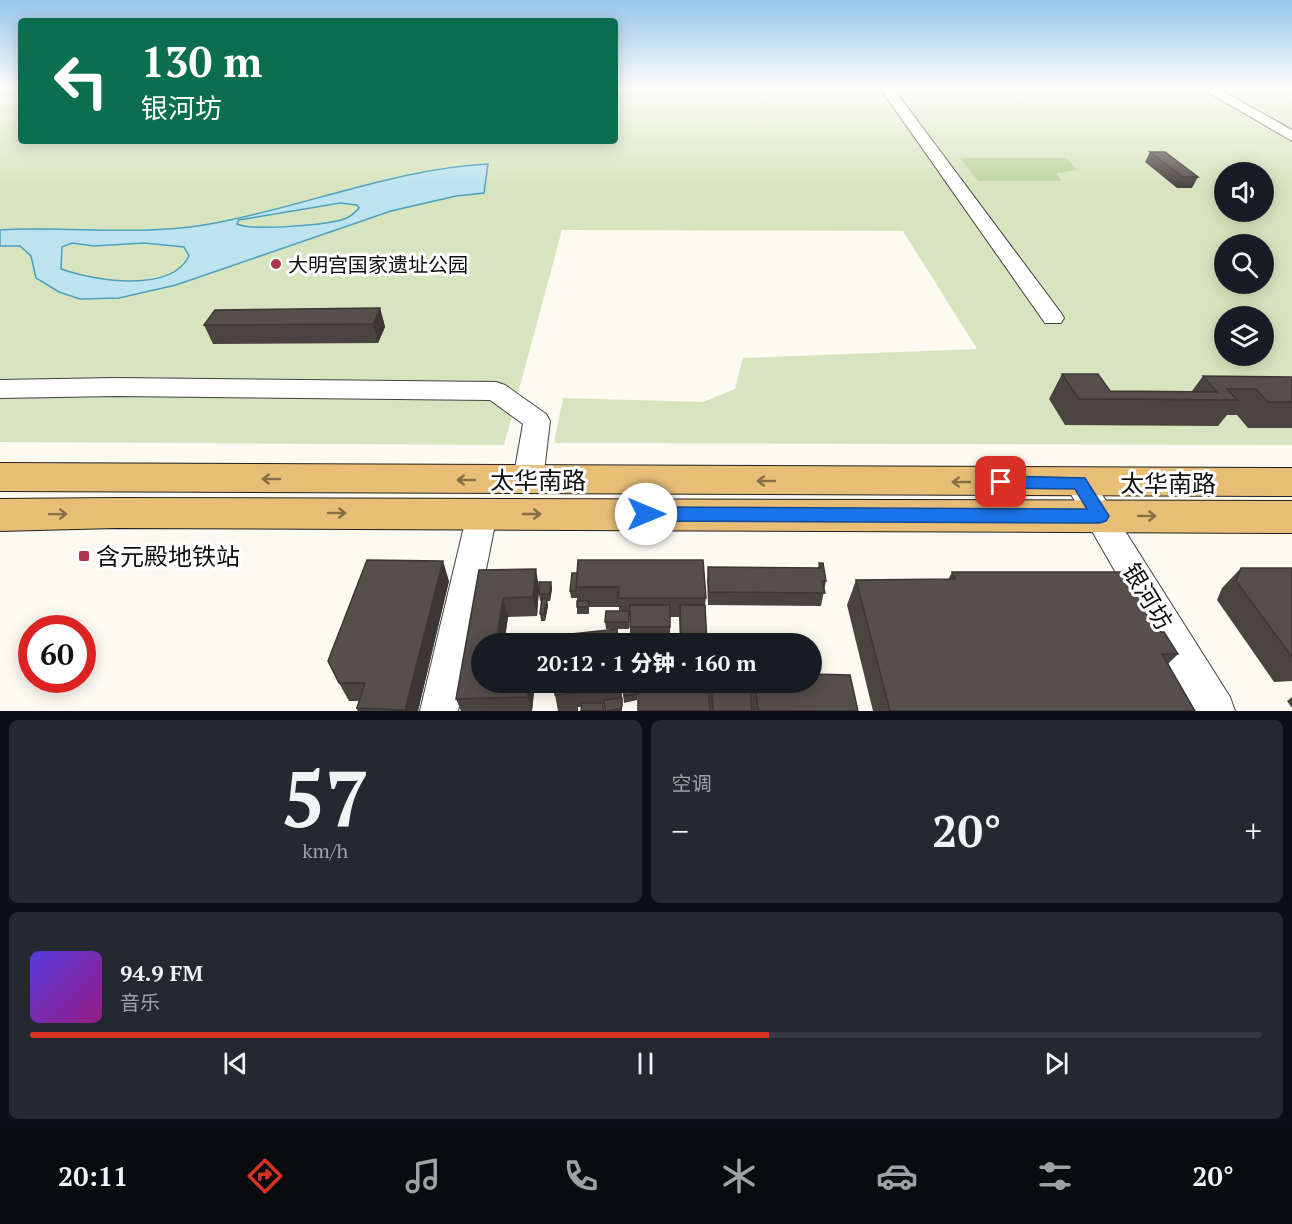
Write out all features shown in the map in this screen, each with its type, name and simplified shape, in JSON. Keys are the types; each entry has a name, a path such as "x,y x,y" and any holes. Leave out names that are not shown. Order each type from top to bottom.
{"main road":[{"name":"太华南路","path":"0,477 1292,482"},
{"name":"太华南路","path":"0,515 1292,517"}],"street":[{"path":"910,121 1053,318"},
{"path":"1266,121 1292,136"},
{"path":"0,389 116,387 496,391 537,421 528,480"},
{"name":"银河坊","path":"1079,482 1216,711"},
{"path":"439,711 482,514"}],"green space":[{"name":"大明宫国家遗址公园","path":"0,121 18,121 18,144 618,144 618,121 1292,121 1292,445 554,443 563,398 703,402 735,389 743,358 977,349 903,231 562,230 504,445 0,442"},
{"path":"960,158 1066,158 1078,170 1057,173 1061,181 978,181"}],"water":[{"path":"488,164 484,193 456,196 391,211 176,285 119,298 80,299 59,292 36,278 31,256 20,246 0,246 0,230 153,230 204,225 240,218 381,181 452,167","holes":["340,203 357,205 359,208 346,218 322,223 273,227 237,224 239,220","72,243 94,246 144,243 184,247 189,256 180,268 166,276 149,280 110,280 61,269 62,247"]}],"building":[{"path":"1150,152 1165,152 1198,177 1183,177"},
{"path":"380,308 373,324 204,325 215,310"},
{"path":"1062,374 1098,374 1110,391 1217,392 1203,376 1292,377 1292,402 1268,402 1256,389 1227,389 1237,400 1079,399"},
{"path":"367,560 443,561 405,710 357,708 365,683 339,683 328,661"},
{"path":"578,560 703,560 706,598 618,598 619,587 576,587"},
{"path":"819,563 823,563 826,581 822,581 825,593 709,592 708,567 821,568"},
{"path":"1241,568 1292,568 1292,657 1236,581"},
{"path":"536,569 533,597 503,598 498,633 471,633 471,693 528,693 528,697 456,699 479,570"},
{"path":"952,572 1125,572 1161,632 1164,632 1178,654 1162,654 1195,711 890,711 856,580 955,579"},
{"path":"572,573 577,573 576,591 570,591"},
{"path":"539,582 551,582 549,594 539,594"},
{"path":"542,598 547,599 544,614 540,614"},
{"path":"577,601 589,601 588,607 577,607"},
{"path":"630,605 670,605 670,627 630,627"},
{"path":"680,605 705,605 706,633 681,633"},
{"path":"606,611 629,611 629,622 605,622"},
{"path":"617,629 617,633 580,633"},
{"path":"822,674 850,675 858,711 758,711 756,693 822,693"},
{"path":"624,693 637,693 637,694 624,696"},
{"path":"638,693 709,693 710,711 638,711"},
{"path":"712,693 750,693 752,711 713,711"},
{"path":"622,698 620,709 605,711 604,700"},
{"path":"582,703 603,703 603,711 581,711"}],"place":[{"name":"大明宫国家遗址公园","path":"276,264"},
{"name":"含元殿地铁站","path":"84,556"}],"route":[{"path":"646,514 1100,516 1079,482 1001,482"}]}
